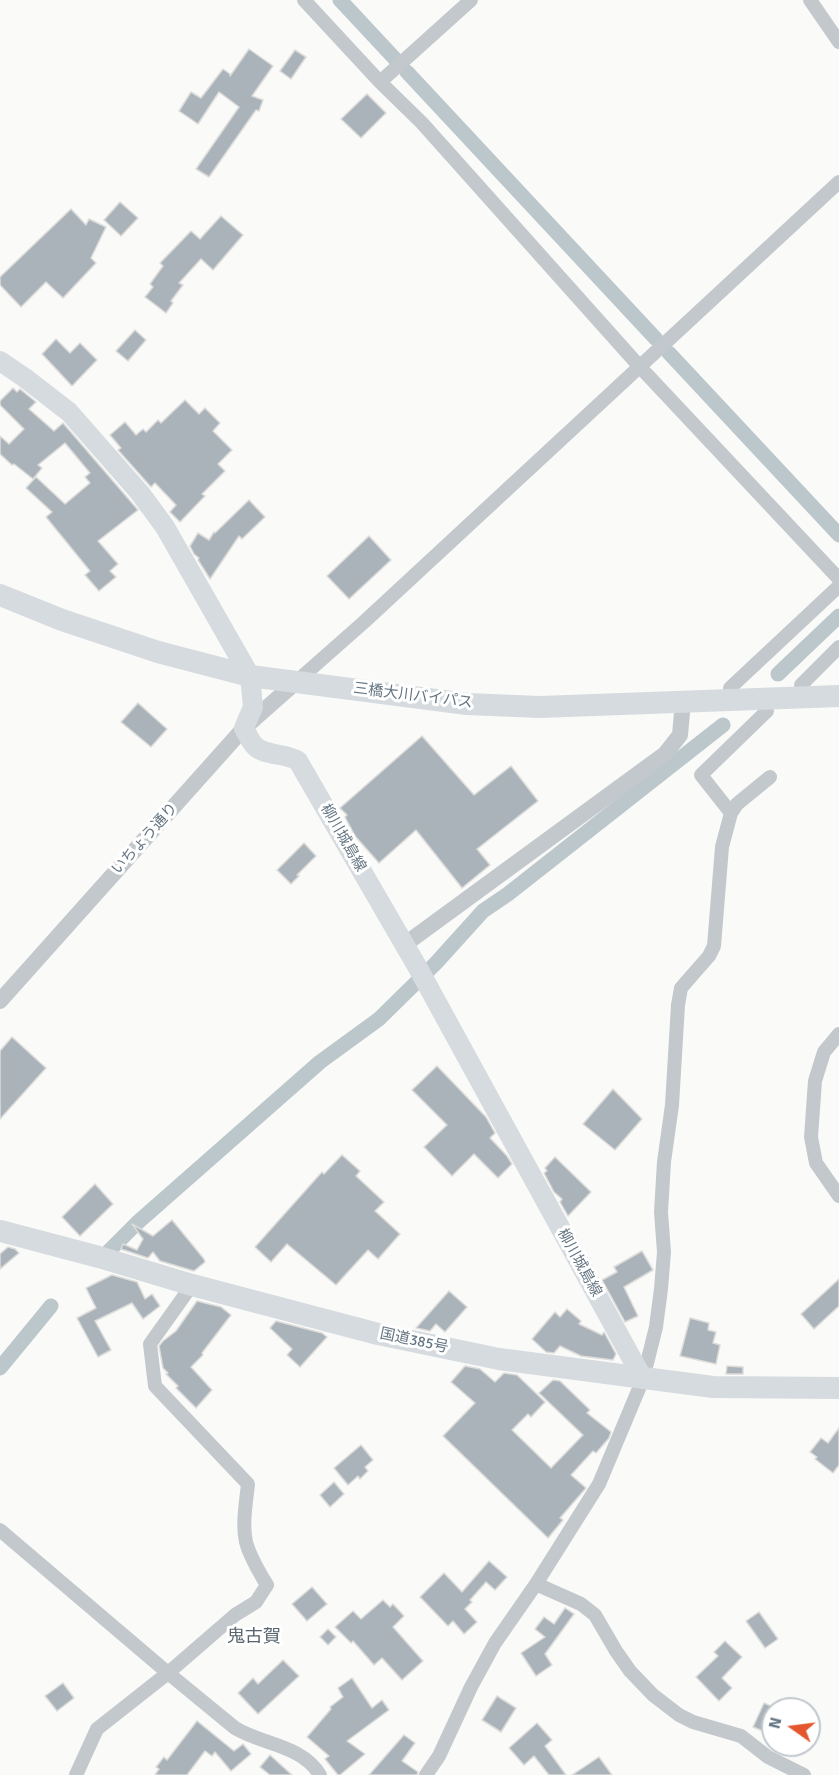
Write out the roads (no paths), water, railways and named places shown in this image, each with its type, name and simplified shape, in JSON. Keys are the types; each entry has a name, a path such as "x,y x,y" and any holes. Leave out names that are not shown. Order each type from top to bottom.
{"highway":[{"name":"三橋大川バイパス","path":"0,595 62,620 148,649 250,676 467,704 540,707 839,696"},
{"name":"国道385号","path":"0,1231 378,1334 499,1359 712,1387 839,1388"}],"main road":[{"path":"0,361 69,412 140,493 165,527 250,676 253,707 244,728"},
{"name":"柳川城島線","path":"244,728 254,746 261,750 292,756 298,761 422,976 647,1379"}],"street":[{"path":"304,0 380,82 422,123 640,367 839,579"},
{"path":"380,82 471,0"},
{"path":"810,0 839,42"},
{"path":"296,682 373,614 839,182"},
{"path":"730,688 839,586"},
{"path":"801,685 839,646"},
{"name":"いちょう通り","path":"0,1000 244,728 296,682"},
{"path":"404,945 665,754 680,735 682,701"},
{"path":"731,813 700,775 767,711"},
{"path":"426,1775 439,1756 495,1643 536,1584 599,1484 647,1379 662,1289 664,1252 661,1212 664,1162 672,1105 681,988 709,956 714,946 722,847 731,813 737,804 770,777"},
{"path":"839,1034 824,1052 815,1081 811,1137 816,1163 839,1196"},
{"path":"76,1775 97,1729 168,1673 235,1615 256,1602 267,1586 246,1542 245,1518 248,1484 154,1386 150,1344 192,1285"},
{"path":"0,1530 235,1728 247,1735 303,1756 320,1775"},
{"path":"536,1584 581,1604 595,1615 616,1652 630,1671 653,1695 679,1715 693,1722 741,1736 768,1757 804,1775"}],"waterway":[{"path":"340,0 397,61"},
{"path":"407,72 656,339"},
{"path":"669,353 839,535"},
{"path":"778,674 839,616"},
{"path":"107,1253 137,1223 320,1062 379,1019 436,963 483,911 508,894 723,725"},
{"path":"0,1368 51,1306"}],"district":[{"name":"鬼古賀","path":"254,1637"}]}
